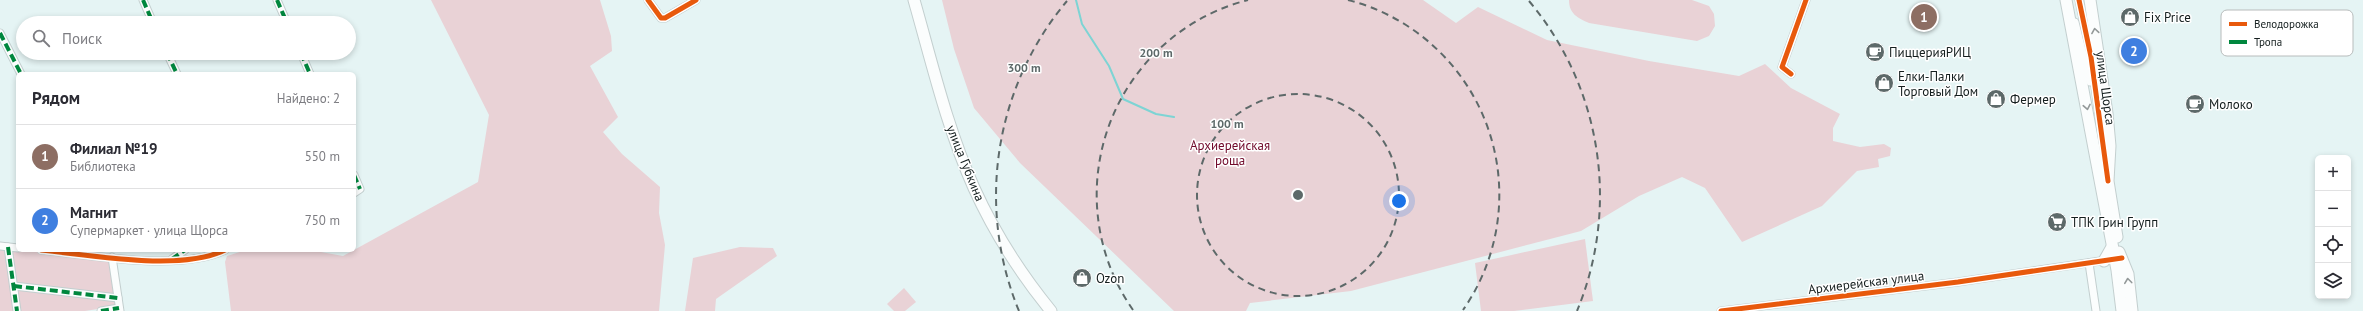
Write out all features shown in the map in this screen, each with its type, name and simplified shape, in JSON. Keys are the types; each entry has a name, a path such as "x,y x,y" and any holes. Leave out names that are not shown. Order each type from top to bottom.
{"main road":[{"name":"улица Губкина","path":"914,0 950,126 974,188 1006,249 1028,283 1051,311"},
{"path":"2066,0 2115,257"},
{"path":"2090,0 2107,114 2110,146 2108,181"},
{"name":"улица Щорса","path":"2108,181 2122,311"},
{"name":"улица Щорса","path":"2115,257 2128,274 2132,311"}],"street":[{"path":"142,0 150,16"},
{"path":"277,0 284,16"},
{"path":"648,0 661,18 665,18 696,0"},
{"path":"1791,74 1782,67 1806,0"},
{"name":"улица Щорса","path":"2071,0 2099,115"},
{"name":"улица Щорса","path":"2079,0 2091,57 2108,181"},
{"path":"0,33 20,72"},
{"path":"170,60 176,72"},
{"path":"303,60 309,72"},
{"path":"0,246 16,248"},
{"path":"8,246 17,311"},
{"path":"77,252 95,253 112,258 171,260 207,258 220,252"},
{"path":"171,260 182,252"},
{"name":"Архиерейская улица","path":"1721,311 1951,282 2115,257"},
{"path":"101,311 119,310 112,258"},
{"path":"2089,262 2096,311"},
{"path":"14,286 118,298"}],"green space":[{"path":"431,0 600,0 611,36 612,51 590,66 618,117 603,132 622,154 660,187 659,213 665,245 659,311 231,311 225,262 227,256 240,252 321,252 343,256 350,252 356,252 356,249 478,182 489,115"},
{"name":"Архиерейская роща","path":"942,0 1423,0 1456,23 1478,7 1547,40 1649,61 1739,76 1765,64 1791,88 1840,114 1833,128 1833,141 1860,147 1884,144 1891,148 1890,156 1878,159 1879,167 1857,171 1822,206 1742,242 1705,188 1682,177 1639,196 1581,231 1351,291 1250,303 1246,311 1174,311 1020,163 974,108 954,49"},
{"path":"1569,0 1692,0 1709,6 1714,14 1715,26 1709,36 1697,41 1589,23 1572,12 1569,5"},
{"path":"1585,239 1593,301 1514,311 1481,311 1475,263"},
{"path":"740,247 773,248 777,256 716,299 715,311 685,311 693,258"},
{"path":"0,248 6,248 16,311 0,311"},
{"path":"10,249 16,250 16,252 40,252 111,259 116,297 15,284"},
{"path":"17,288 116,300 117,306 85,311 20,311"},
{"path":"904,288 916,302 905,311 894,311 887,304"}],"waterway":[{"path":"1076,0 1082,24 1109,66 1123,99 1156,114 1174,117"}],"marked path":[{"path":"143,0 150,16"},
{"path":"277,0 284,16"},
{"path":"0,33 20,72"},
{"path":"170,60 176,72"},
{"path":"304,60 309,72"},
{"path":"356,180 360,189"},
{"path":"8,247 17,311"},
{"path":"172,259 182,252"},
{"path":"14,286 118,298"},
{"path":"101,311 119,308"}],"cycle path":[{"path":"648,0 661,18 665,18 696,0"},
{"path":"1791,74 1782,67 1806,0"},
{"path":"2079,0 2091,57 2108,181"},
{"path":"58,252 109,258 160,261 206,257 220,252"},
{"path":"1721,311 1958,282 2122,258"}],"place":[{"name":"Филиал №19","path":"1924,17"},
{"name":"Fix Price","path":"2130,17"},
{"name":"Магнит","path":"2134,51"},
{"name":"ПиццерияРИЦ","path":"1875,52"},
{"name":"Елки-Палки Торговый Дом","path":"1884,83"},
{"name":"Фермер","path":"1996,99"},
{"name":"Молоко","path":"2195,104"},
{"name":"ТПК Грин Групп","path":"2057,222"},
{"name":"Ozon","path":"1082,278"}]}
